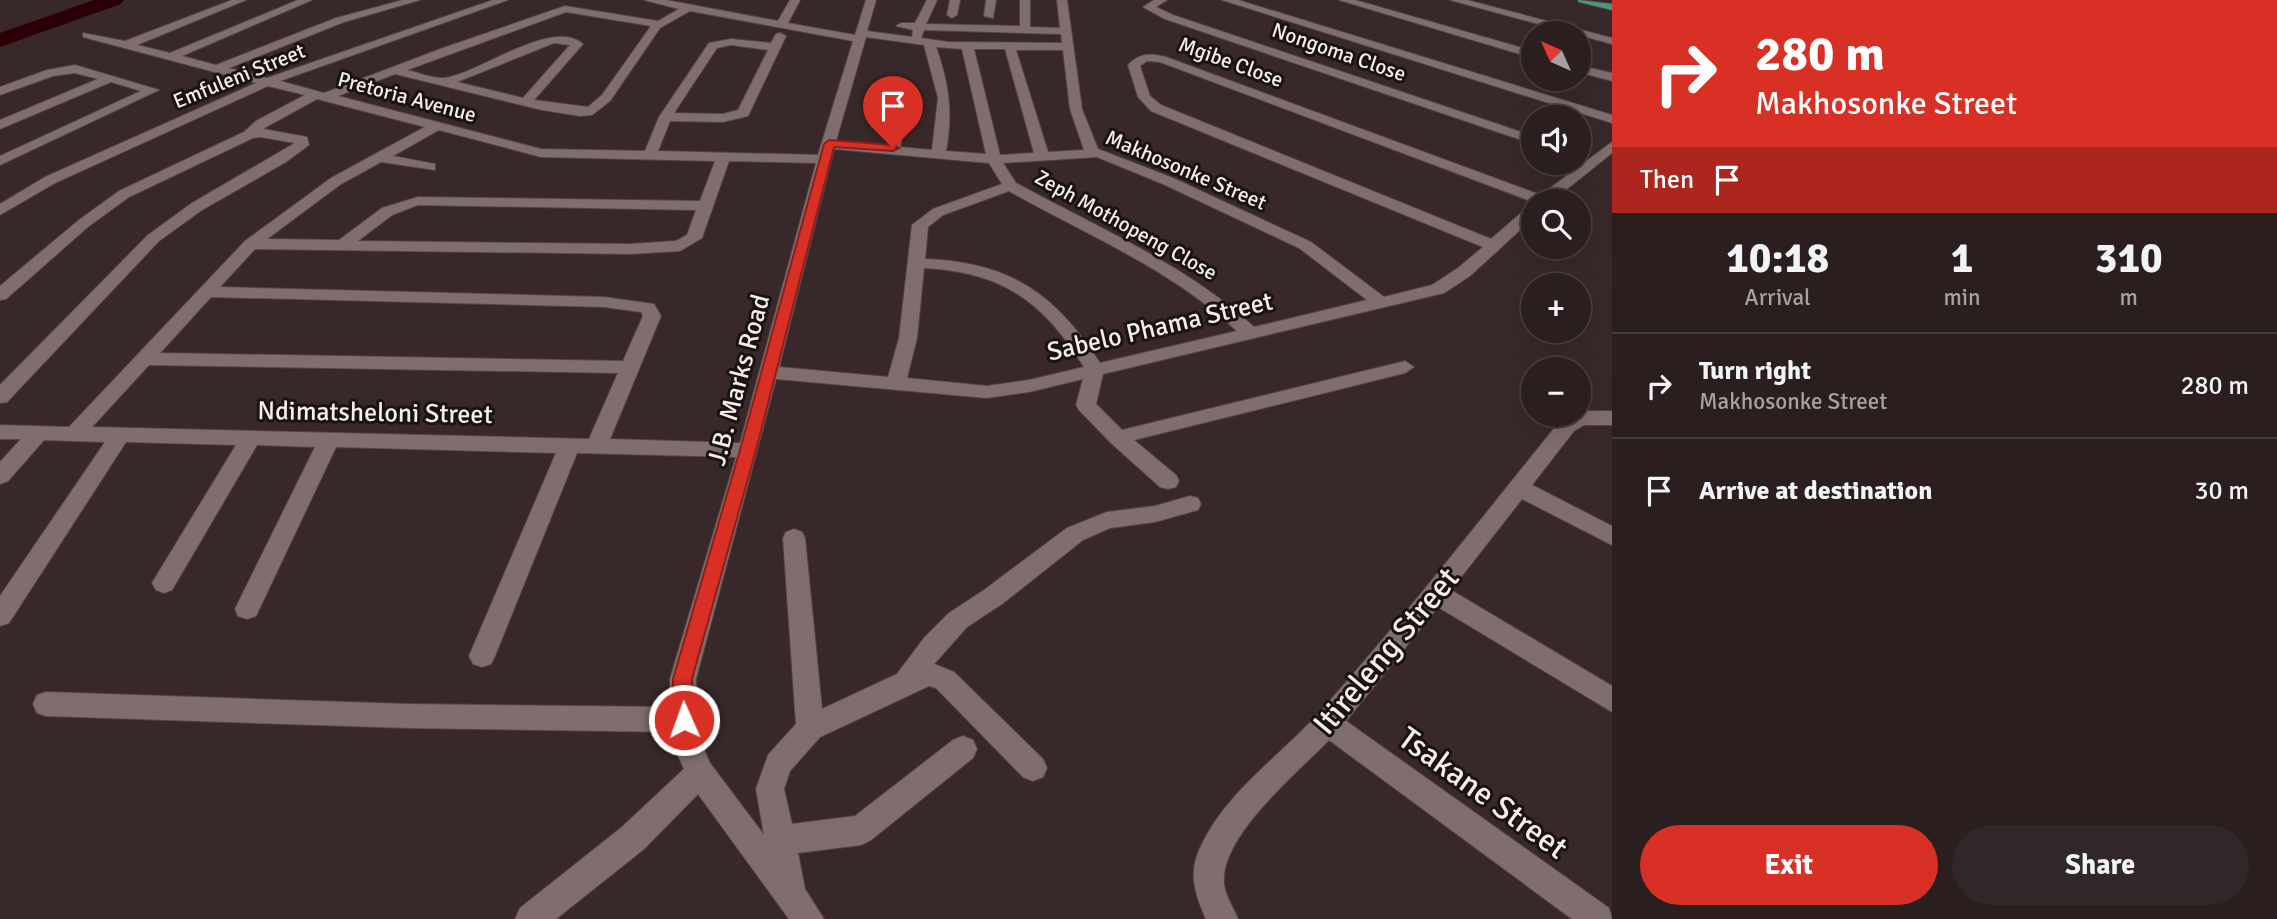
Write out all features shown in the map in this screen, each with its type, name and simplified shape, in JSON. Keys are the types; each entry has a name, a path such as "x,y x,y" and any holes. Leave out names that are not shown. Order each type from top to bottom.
{"main road":[{"path":"1583,0 1612,7"}],"street":[{"path":"126,45 242,0"},
{"path":"170,57 307,0"},
{"path":"217,69 340,20 415,0"},
{"name":"Emfuleni Street","path":"0,210 26,192 267,82 503,0"},
{"path":"649,0 734,11 784,25 862,32 923,42 967,46 1069,47"},
{"path":"665,117 723,118 738,116 745,110 795,0"},
{"name":"J.B. Marks Road","path":"799,908 700,773 690,751 684,720 682,679 748,450 827,151 871,0"},
{"path":"918,27 928,15 932,0"},
{"path":"952,15 955,0"},
{"path":"990,0 1025,29"},
{"path":"977,16 1007,16 1025,0"},
{"path":"1062,0 1076,109 1092,152"},
{"name":"Nongoma Close","path":"1162,0 1148,7 1169,17 1521,136"},
{"path":"1227,0 1612,119"},
{"name":"Nongoma Close","path":"1344,0 1521,52"},
{"path":"1455,0 1612,41"},
{"path":"295,5 340,20"},
{"path":"393,70 580,112 598,107 659,24 690,7"},
{"path":"0,295 115,200 248,135 265,121 320,96 565,9 659,24"},
{"path":"928,15 965,15"},
{"path":"862,32 918,27 1066,31"},
{"path":"918,27 944,85 946,107 938,155"},
{"name":"Pretoria Avenue","path":"87,35 541,153 723,159 827,151"},
{"path":"445,82 553,40 569,40 577,44 526,102"},
{"path":"649,157 665,117 713,45 731,41 773,47"},
{"path":"1009,45 1042,157"},
{"name":"Zeph Mothopeng Close","path":"967,46 994,159 1010,186 1178,277 1230,313 1250,333"},
{"name":"Mgibe Close","path":"1492,245 1156,108 1144,97 1134,65 1145,57 1159,58 1521,193"},
{"path":"0,91 67,69 153,90 0,161"},
{"path":"1591,71 1612,77"},
{"path":"0,125 108,79"},
{"path":"893,148 906,100"},
{"path":"73,435 251,244 314,195 377,157 437,126"},
{"path":"0,397 145,245 217,194 290,154 303,143 298,139 260,133 248,135"},
{"path":"1558,189 1612,146"},
{"name":"Makhosonke Street","path":"827,151 893,148 994,159 1092,152 1168,181 1305,245 1379,301"},
{"path":"377,157 430,167"},
{"path":"251,244 659,249 680,246 694,239 723,159"},
{"name":"Zeph Mothopeng Close","path":"897,383 908,338 920,225 938,212 1010,186"},
{"path":"0,189 26,192"},
{"path":"343,245 380,214 400,204 418,201 706,206"},
{"name":"Sabelo Phama Street","path":"769,372 987,392 1029,386 1438,289 1464,272 1521,220"},
{"path":"916,263 982,271 1030,295 1053,314 1083,349 1095,370 1086,405 1118,438 1168,481"},
{"path":"206,292 628,303 648,308 652,316 597,445"},
{"path":"144,359 628,367"},
{"path":"1118,438 1405,367"},
{"name":"Itireleng Street","path":"1222,919 1208,887 1210,860 1235,817 1327,723 1572,421 1595,416 1612,418"},
{"name":"Ndimatsheloni Street","path":"0,432 748,450"},
{"path":"0,476 38,434"},
{"path":"0,616 119,436"},
{"path":"164,583 250,439"},
{"path":"247,609 329,440"},
{"path":"482,656 570,445"},
{"path":"1519,488 1612,536"},
{"path":"906,682 933,646 958,620 993,597 1075,534 1107,520 1155,514 1190,504"},
{"path":"794,538 810,728"},
{"path":"1435,593 1612,700"},
{"path":"799,908 770,789 778,764 810,728 906,682 930,674 945,680 1033,768"},
{"path":"46,704 409,716 684,720"},
{"name":"Tsakane Street","path":"1327,723 1598,919"},
{"path":"781,840 861,830 963,749"},
{"path":"531,919 633,838 700,773"}],"waterway":[{"path":"0,40 114,0"}],"route":[{"path":"684,720 682,679 748,450 829,144 893,148"}]}
